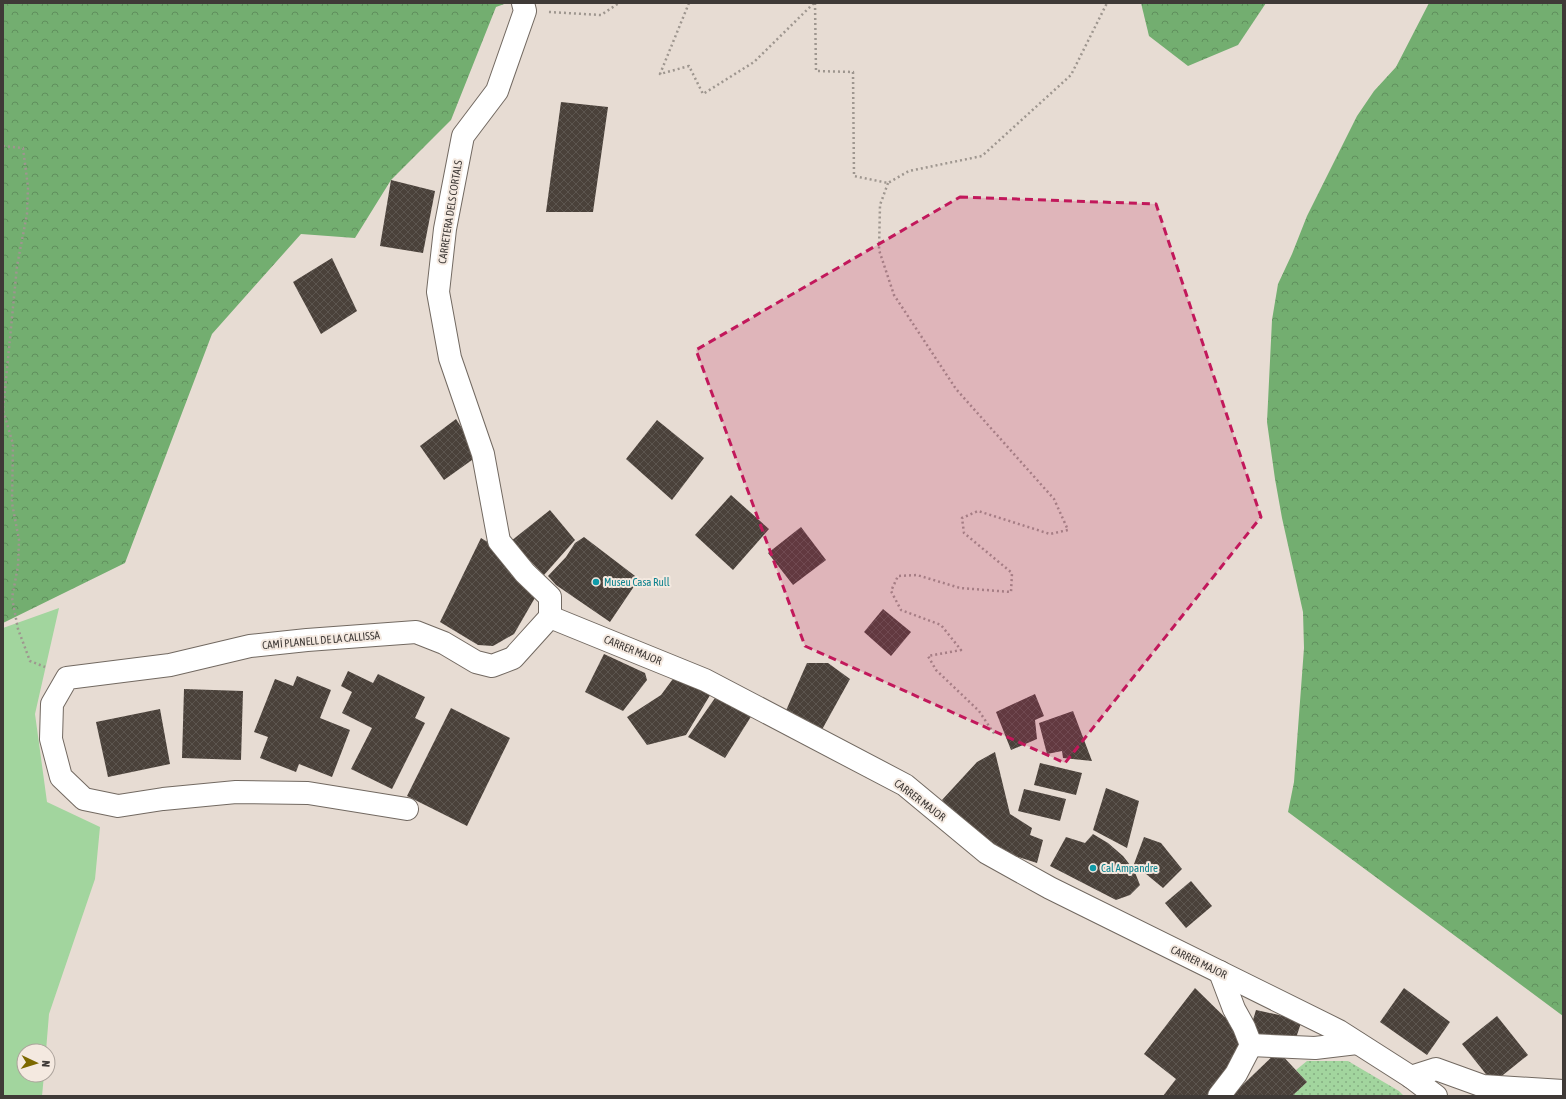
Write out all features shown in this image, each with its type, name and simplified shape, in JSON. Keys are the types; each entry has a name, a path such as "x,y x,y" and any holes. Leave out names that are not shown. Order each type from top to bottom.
{"street":[{"name":"CARRETERA DELS CORTALS","path":"524,7 497,91 463,136 445,229 438,292 450,358 483,454 499,541 525,573 550,597 550,617"},
{"name":"CAMÍ PLANELL DE LA CALLISSA","path":"67,678 170,665 250,646 416,632 444,643 476,662 492,666 513,658 550,617"},
{"name":"CARRER MAJOR","path":"550,617 706,680 905,785 987,853 1050,888 1339,1031 1411,1077 1436,1096"},
{"path":"67,678 52,704 50,738 61,777 84,799 118,806 163,799 236,792 308,793 407,809"},
{"path":"1219,1096 1236,1074 1251,1045 1244,1027 1234,1009 1220,972"},
{"path":"1251,1045 1314,1048 1357,1043"},
{"path":"1411,1077 1436,1069 1483,1086 1563,1092"}],"path":[{"path":"524,7 601,15 619,3"},
{"path":"689,3 660,74 689,66 703,94 754,62 814,3"},
{"path":"814,3 816,71 853,72 854,176 888,183"},
{"path":"995,735 979,711 936,670 928,656 961,650 941,625 901,610 891,591 898,576 917,575 960,588 1011,592 1012,573 964,533 962,518 978,511 1050,534 1068,530 1054,499 956,389 894,295 878,250 880,205 888,183 909,171 982,156 1071,75 1107,3"},
{"path":"3,146 23,148 28,187 27,214 17,266 3,410 13,444 12,503 19,540 18,566 12,598 18,630 30,661 67,678"}],"highlighted area":[{"path":"960,197 1156,204 1261,517 1065,763 805,646 696,350"}],"green space":[{"path":"3,3 507,3 496,7 451,120 391,180 355,238 301,234 212,334 125,563 3,623"},
{"path":"1141,3 1266,3 1238,45 1188,66 1149,36"},
{"path":"1429,3 1563,3 1563,1016 1288,812 1294,782 1304,648 1303,612 1282,518 1267,422 1272,320 1278,284 1307,216 1357,116 1374,91 1396,67"},
{"path":"59,608 35,714 47,802 100,827 95,879 49,1014 47,1043 16,1043 16,1083 43,1083 42,1096 3,1096 3,628"},
{"path":"1307,1061 1348,1061 1399,1091 1404,1096 1292,1096 1307,1082 1296,1070"}],"building":[{"path":"561,102 608,107 593,212 546,212"},
{"path":"391,180 435,191 423,253 380,246"},
{"path":"332,258 357,311 321,334 293,282"},
{"path":"456,419 479,455 444,480 420,446"},
{"path":"657,420 704,458 672,500 626,459"},
{"path":"731,495 769,529 733,570 695,535"},
{"path":"550,510 575,540 544,575 511,541"},
{"path":"801,527 826,560 793,585 768,553"},
{"name":"Museu Casa Rull","path":"584,537 639,579 610,622 556,585 548,576 566,557 575,543"},
{"path":"481,538 499,549 536,596 514,634 493,646 478,645 440,622"},
{"path":"883,609 911,632 891,656 864,632"},
{"path":"604,654 645,673 647,680 623,711 585,692"},
{"path":"807,663 828,663 850,679 819,735 784,715"},
{"path":"348,671 373,683 378,674 425,697 415,718 425,723 392,789 351,769 372,728 342,713 352,692 341,686"},
{"path":"678,672 712,692 686,735 647,745 627,717 661,695"},
{"path":"297,676 331,690 320,718 350,730 332,777 299,764 296,772 260,758 268,737 254,732 275,679 293,686"},
{"path":"184,689 243,691 241,760 182,758"},
{"path":"1035,694 1044,716 1035,720 1037,739 1011,750 996,712"},
{"path":"717,695 752,715 725,758 688,737"},
{"path":"451,708 510,738 467,826 407,796"},
{"path":"160,709 170,764 108,777 96,722"},
{"path":"1073,711 1092,761 1063,758 1062,751 1047,754 1039,723"},
{"path":"995,752 1010,814 1032,828 1030,835 1043,840 1037,863 1015,856 1014,859 965,828 942,800 977,762"},
{"path":"1040,763 1082,773 1076,795 1034,785"},
{"path":"1106,788 1139,801 1127,848 1093,830"},
{"path":"1024,789 1066,799 1060,821 1018,811"},
{"name":"Cal Ampandre","path":"1093,834 1108,843 1123,856 1134,870 1140,885 1130,895 1116,900 1050,866 1066,837 1085,843"},
{"path":"1144,837 1161,843 1182,869 1163,888 1134,864"},
{"path":"1191,881 1212,906 1186,928 1165,903"},
{"path":"1195,988 1246,1038 1209,1096 1163,1096 1176,1079 1144,1054"},
{"path":"1404,988 1450,1022 1427,1055 1380,1022"},
{"path":"1256,1010 1302,1020 1294,1044 1249,1033"},
{"path":"1497,1016 1528,1055 1493,1083 1462,1044"},
{"path":"1278,1051 1307,1082 1292,1096 1232,1095"}],"place":[{"name":"Museu Casa Rull","path":"596,582"},
{"name":"Cal Ampandre","path":"1093,868"}]}
